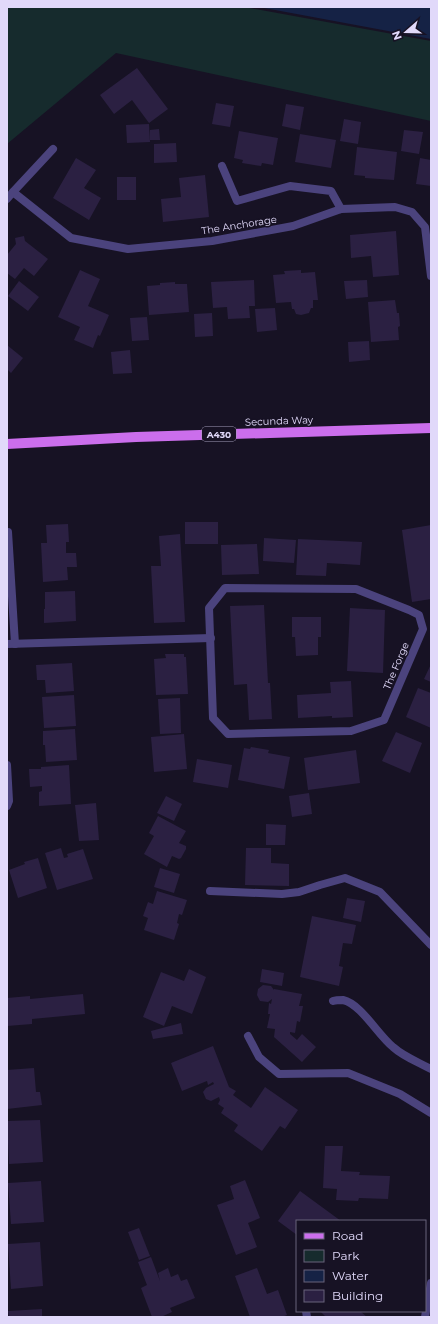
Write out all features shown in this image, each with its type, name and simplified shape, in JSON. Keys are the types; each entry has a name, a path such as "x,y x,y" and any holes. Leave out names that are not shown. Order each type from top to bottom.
{"main road":[{"name":"Secunda Way","path":"7,444 136,437 431,428"}],"street":[{"path":"7,199 53,149"},
{"path":"222,166 237,201 290,186 331,191 341,209"},
{"name":"The Anchorage","path":"13,192 71,238 128,249 212,241 293,226 341,209 395,207 412,212 425,227 431,276"},
{"path":"8,532 11,644 211,638"},
{"name":"The Forge","path":"226,588 356,589 409,610 419,616 423,629 384,720 351,731 228,734 213,718 211,638 209,608 226,588"},
{"path":"7,765 9,801 7,806"},
{"path":"210,891 282,894 299,892 320,884 345,878 380,892 431,945"},
{"path":"334,1001 342,1000 353,1005 393,1048 431,1069"},
{"path":"248,1036 259,1057 279,1074 348,1073 400,1094 431,1113"},
{"path":"426,1311 431,1283"}],"green space":[{"path":"7,7 244,7 431,41 431,121 116,53 7,144"}],"water":[{"path":"259,7 431,7 431,39"}],"building":[{"path":"137,68 168,109 149,123 132,100 114,114 100,95"},
{"path":"216,103 234,106 230,127 212,124"},
{"path":"286,104 304,107 300,130 282,126"},
{"path":"344,119 361,122 358,144 340,141"},
{"path":"149,124 150,142 127,143 126,125"},
{"path":"159,129 160,140 150,140 150,130"},
{"path":"404,130 423,132 419,154 401,151"},
{"path":"239,131 278,138 273,165 262,163 261,166 242,163 243,160 234,158"},
{"path":"300,134 336,140 331,168 295,162"},
{"path":"176,143 177,162 154,163 154,144"},
{"path":"357,147 397,152 394,180 365,178 365,176 354,175"},
{"path":"76,158 96,170 84,188 101,198 89,220 53,198"},
{"path":"420,158 431,160 431,186 416,184"},
{"path":"205,175 209,217 163,222 161,199 181,197 179,178"},
{"path":"117,177 136,177 136,200 117,200"},
{"path":"396,231 399,275 373,277 371,256 351,258 350,235"},
{"path":"24,236 25,241 48,259 34,276 24,268 15,279 7,273 7,255 16,244 15,238"},
{"path":"80,270 100,279 88,306 109,315 93,348 74,340 80,327 58,317"},
{"path":"301,270 301,273 315,272 318,300 313,300 313,308 311,308 309,313 301,315 296,314 294,309 292,309 291,302 276,303 273,275 285,274 284,271"},
{"path":"254,280 255,306 249,306 250,318 228,319 227,307 213,308 211,282"},
{"path":"367,280 368,297 346,299 344,281"},
{"path":"19,281 39,297 28,311 8,296"},
{"path":"175,282 175,284 187,284 189,312 149,315 147,286"},
{"path":"395,300 397,313 399,313 399,340 371,342 368,302"},
{"path":"275,308 277,330 257,332 255,309"},
{"path":"212,313 213,336 195,337 194,314"},
{"path":"147,317 149,340 132,341 130,318"},
{"path":"369,341 370,360 349,362 348,342"},
{"path":"7,345 23,358 11,373 7,369"},
{"path":"130,350 132,373 113,374 111,352"},
{"path":"185,522 218,522 218,544 185,544"},
{"path":"68,524 69,542 66,542 66,553 76,553 77,567 67,567 68,580 43,582 41,543 47,543 46,525"},
{"path":"431,525 431,599 412,602 402,530"},
{"path":"180,534 185,622 154,623 151,566 161,566 159,536"},
{"path":"264,538 296,540 294,563 263,561"},
{"path":"298,539 362,542 360,565 327,563 326,576 296,575"},
{"path":"257,544 259,574 222,575 221,545"},
{"path":"75,591 76,621 44,623 45,592"},
{"path":"264,605 268,683 270,683 272,719 249,720 247,684 234,685 230,606"},
{"path":"350,608 385,610 383,673 347,671"},
{"path":"292,617 321,617 321,637 318,637 318,655 296,656 295,637 292,637"},
{"path":"165,654 184,654 184,657 186,657 188,694 156,695 154,659 166,658"},
{"path":"72,663 74,691 46,693 45,680 37,680 36,665"},
{"path":"431,664 431,682 424,679"},
{"path":"351,681 353,717 332,718 332,716 298,718 297,695 331,693 330,682"},
{"path":"418,688 431,693 431,728 406,717"},
{"path":"74,695 76,726 44,728 42,697"},
{"path":"180,698 181,733 160,734 158,699"},
{"path":"75,729 77,760 46,762 45,745 43,745 43,731"},
{"path":"396,732 422,743 410,773 382,761"},
{"path":"184,734 187,769 154,772 151,737"},
{"path":"251,747 269,750 268,753 290,757 284,789 238,780 244,748 250,749"},
{"path":"356,750 360,783 308,790 304,758"},
{"path":"197,759 232,765 228,788 193,782"},
{"path":"69,765 71,804 39,806 39,792 42,791 42,786 30,787 29,769"},
{"path":"309,793 312,814 292,817 289,796"},
{"path":"166,796 182,804 174,821 157,813"},
{"path":"96,803 99,840 79,841 75,805"},
{"path":"158,816 186,831 179,843 186,846 186,849 179,859 172,856 167,867 144,854 154,836 149,833"},
{"path":"266,824 286,825 285,845 266,845"},
{"path":"61,848 64,858 68,857 67,854 83,849 93,879 57,890 45,853"},
{"path":"246,848 271,848 271,863 289,864 289,886 245,885"},
{"path":"38,858 47,888 18,898 9,870 25,864 24,862"},
{"path":"160,868 180,874 174,893 154,887"},
{"path":"157,891 187,900 182,915 179,914 177,923 179,924 174,940 144,930 148,918 143,916 148,902 153,904"},
{"path":"347,898 365,901 361,922 343,918"},
{"path":"312,916 356,925 352,944 343,943 339,966 343,967 339,986 300,977"},
{"path":"189,969 206,977 192,1014 172,1006 164,1026 143,1017 161,972 184,981"},
{"path":"262,969 284,973 282,986 260,982"},
{"path":"263,985 271,986 274,990 302,994 299,1006 303,1006 300,1022 297,1021 295,1033 290,1032 290,1034 297,1040 302,1034 316,1047 302,1062 274,1037 275,1029 267,1028 270,1014 268,1014 269,1003 271,1004 272,999 268,1002 260,1001 257,995 258,989"},
{"path":"83,994 85,1014 32,1019 32,1024 7,1026 7,998 30,996 30,999"},
{"path":"181,1023 183,1034 153,1039 151,1031"},
{"path":"213,1046 229,1087 236,1091 233,1095 251,1108 265,1087 298,1110 285,1129 280,1126 262,1151 234,1131 238,1125 221,1113 224,1108 218,1104 220,1100 219,1097 211,1101 206,1099 203,1092 206,1088 214,1084 213,1082 208,1085 207,1081 182,1091 171,1063"},
{"path":"34,1068 36,1092 40,1092 42,1105 7,1109 7,1070"},
{"path":"40,1120 43,1162 9,1164 7,1121"},
{"path":"325,1146 343,1146 341,1171 360,1172 359,1175 390,1176 388,1199 359,1198 358,1201 336,1200 337,1189 323,1188"},
{"path":"245,1180 260,1218 248,1223 257,1247 236,1255 217,1205 234,1199 230,1186"},
{"path":"41,1181 44,1222 11,1224 8,1183"},
{"path":"300,1191 340,1220 296,1220 296,1234 278,1221"},
{"path":"139,1228 150,1256 139,1260 128,1232"},
{"path":"40,1242 43,1286 11,1289 8,1244"},
{"path":"151,1257 160,1281 158,1273 168,1268 171,1277 178,1274 181,1281 187,1279 195,1298 170,1308 172,1312 161,1317 152,1317 141,1288 147,1285 138,1262"},
{"path":"257,1268 267,1294 278,1290 287,1315 282,1317 250,1317 235,1276"},
{"path":"42,1309 42,1317 9,1317 8,1311"},
{"path":"321,1312 361,1312 367,1317 326,1317"}]}
